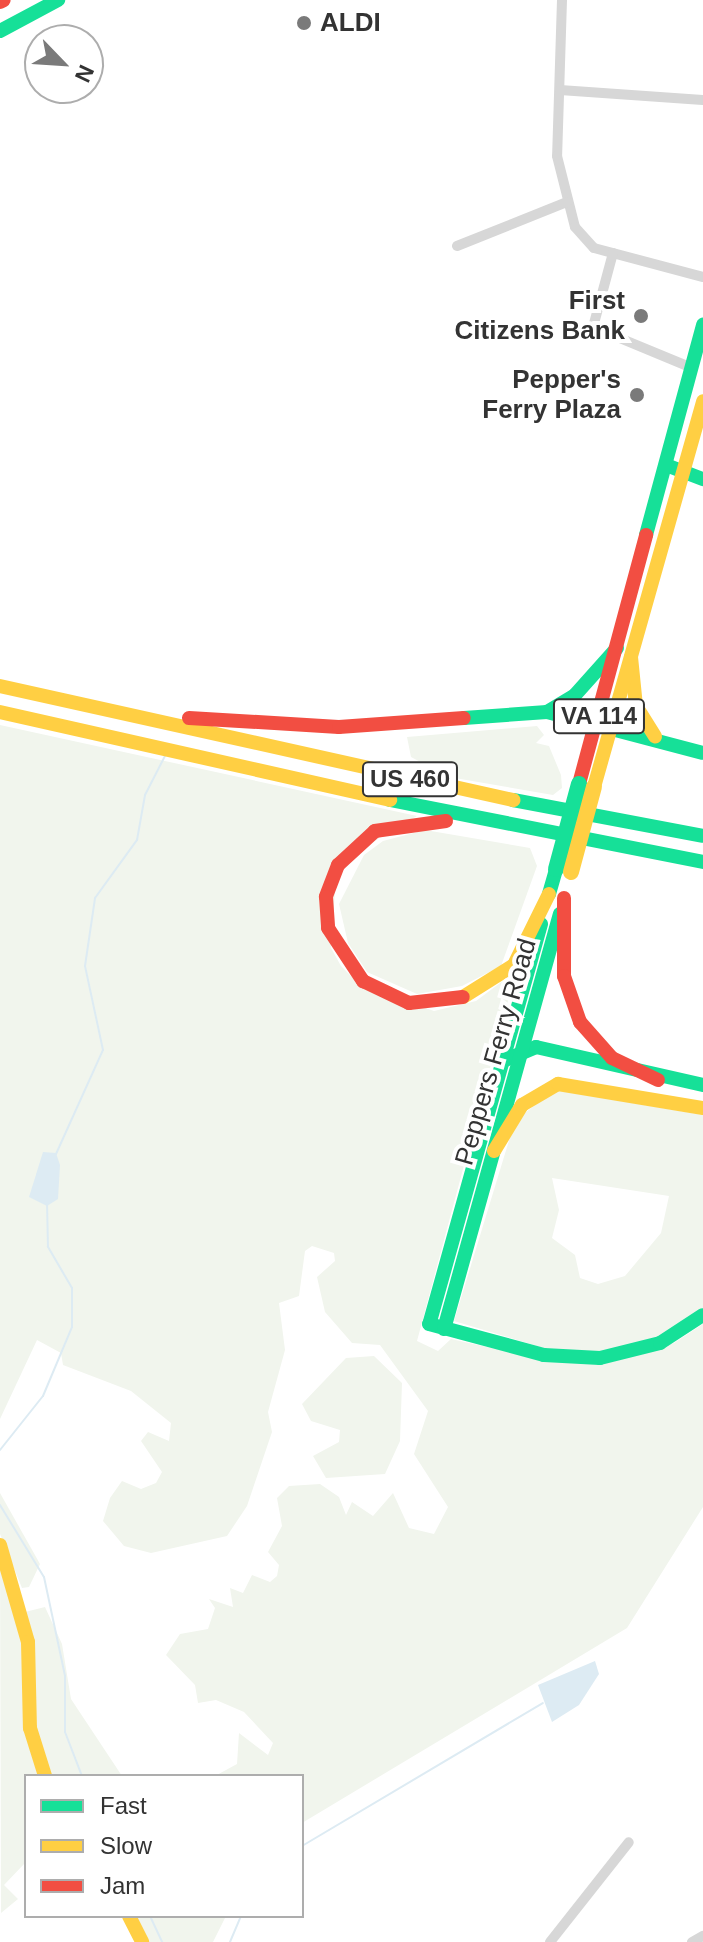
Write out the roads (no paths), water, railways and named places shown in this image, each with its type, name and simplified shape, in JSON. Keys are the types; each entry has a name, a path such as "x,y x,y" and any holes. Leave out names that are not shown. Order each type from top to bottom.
{"main road":[{"path":"0,31 58,0"},
{"name":"VA 114","path":"624,653 666,465 703,325"},
{"name":"VA 114","path":"604,724 624,653 685,471 703,401"},
{"path":"666,465 703,479"},
{"path":"547,712 575,695 624,653 636,706 655,736"},
{"name":"US 460","path":"0,686 499,799 703,836"},
{"name":"US 460","path":"0,712 499,825 700,862"},
{"path":"119,713 339,727 547,712 655,736 703,753"},
{"name":"Peppers Ferry Road","path":"437,1327 503,1061 556,896 604,724"},
{"path":"499,825 405,822 359,841 326,897 341,958 392,998 460,1001 514,965 556,896"},
{"path":"556,896 564,976 580,1022 612,1058 658,1080"},
{"name":"Peppers Ferry Road","path":"437,1327 494,1151 522,1050 556,896"},
{"path":"503,1061 522,1050 536,1047 658,1080 703,1085"},
{"path":"494,1151 522,1105 558,1084 703,1108"},
{"path":"437,1327 544,1355 600,1358 660,1343 703,1315"},
{"path":"0,1545 28,1642 30,1728 44,1774"},
{"path":"130,1918 142,1942"}],"street":[{"path":"562,0 557,156 567,202 586,243 703,277"},
{"path":"560,90 703,100"},
{"path":"457,246 567,202"},
{"path":"613,253 593,327 692,368"},
{"path":"550,1942 629,1842"},
{"path":"692,1942 703,1936"}],"waterway":[{"path":"56,1154 103,1050 85,966 95,898 137,840 145,795 165,756"},
{"path":"0,1450 43,1396 72,1327 72,1288 48,1247 47,1204"},
{"path":"0,1505 44,1577 65,1676 65,1732 81,1774"},
{"path":"304,1845 543,1703"},
{"path":"151,1918 162,1942"},
{"path":"230,1942 240,1918"}],"place":[{"name":"ALDI","path":"304,23"},
{"name":"First Citizens Bank","path":"641,316"},
{"name":"Pepper's Ferry Plaza","path":"637,395"}]}
